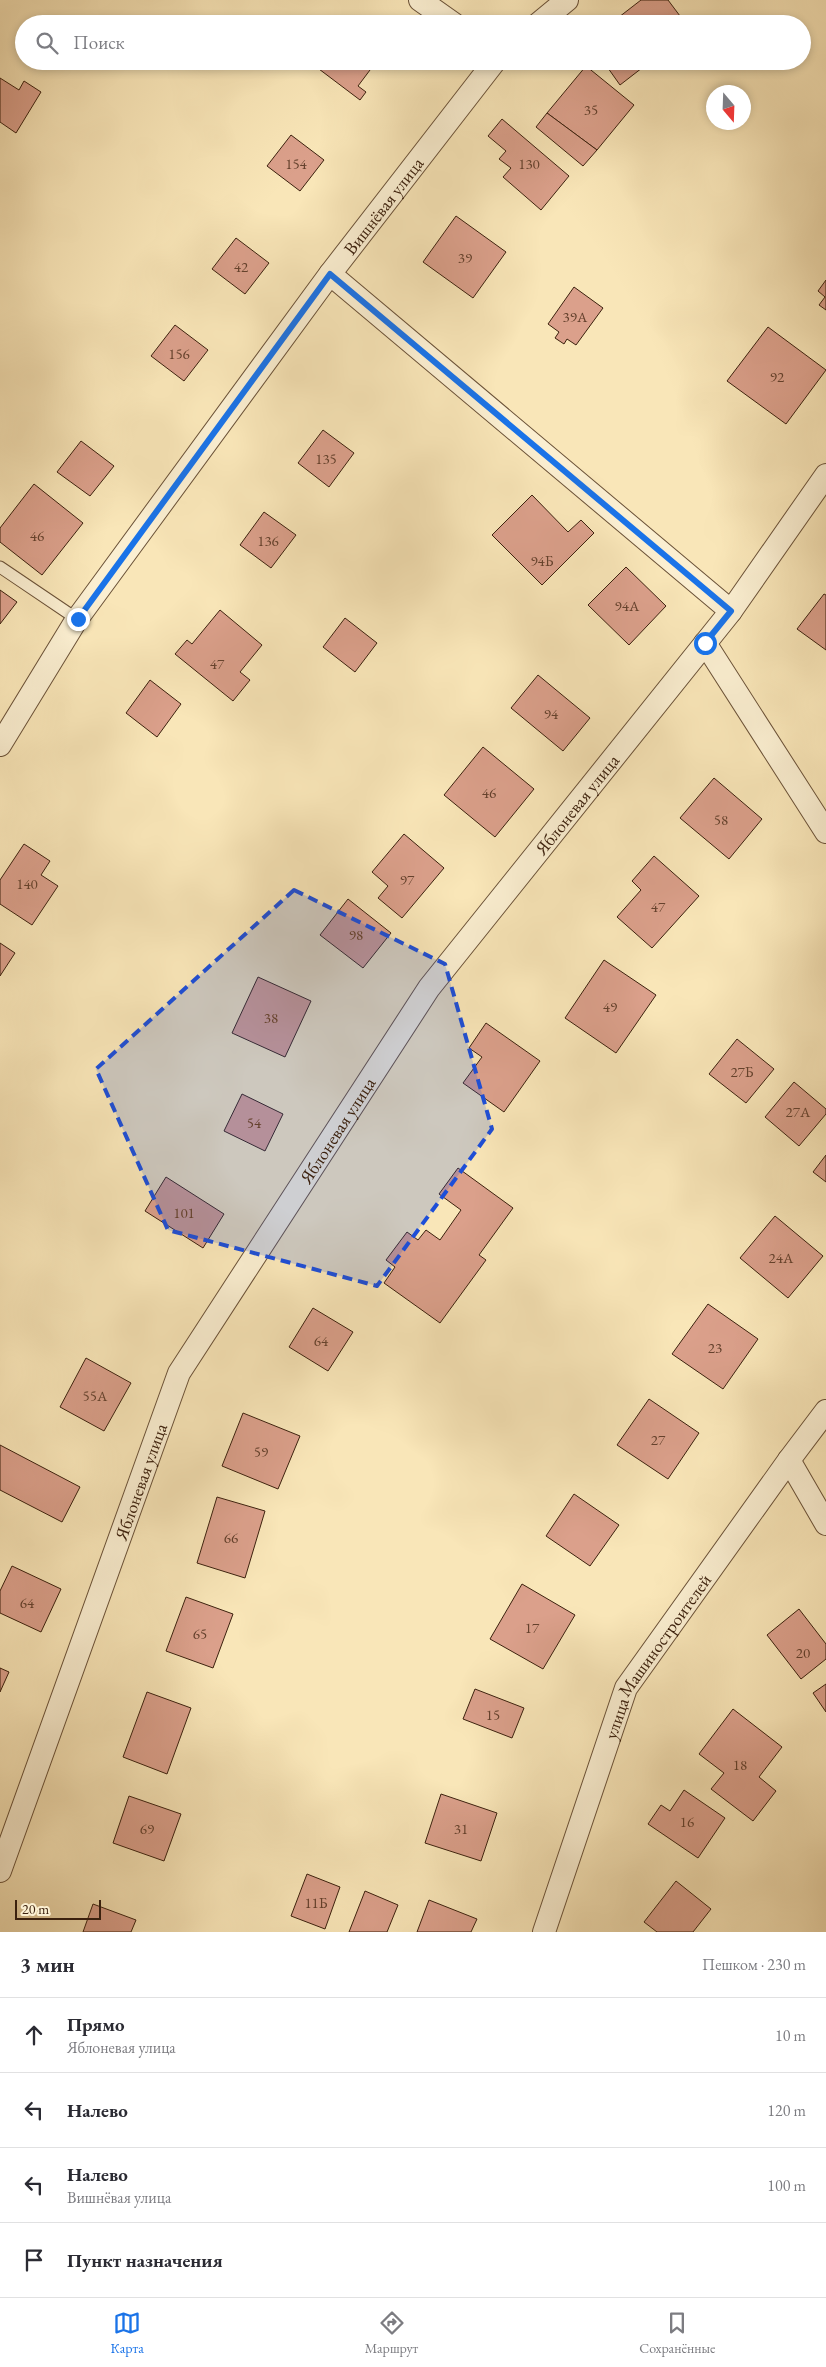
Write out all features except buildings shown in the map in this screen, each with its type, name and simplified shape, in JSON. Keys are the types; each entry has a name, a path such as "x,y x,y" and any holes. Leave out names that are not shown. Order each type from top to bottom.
{"street":[{"path":"420,0 441,15"},
{"path":"548,15 566,0"},
{"name":"Вишнёвая улица","path":"0,744 78,619 330,274 487,70"},
{"path":"330,274 731,611"},
{"name":"Яблоневая улица","path":"0,1871 179,1373 428,988 731,611 826,475"},
{"path":"705,643 826,832"},
{"name":"улица Машиностроителей","path":"544,1932 626,1688 826,1411"},
{"path":"789,1460 826,1524"}],"lane":[{"path":"0,566 78,619"}],"highlighted area":[{"path":"294,890 445,964 492,1129 377,1286 168,1230 96,1069"}],"route":[{"path":"78,619 330,274 731,611 705,643"}]}
